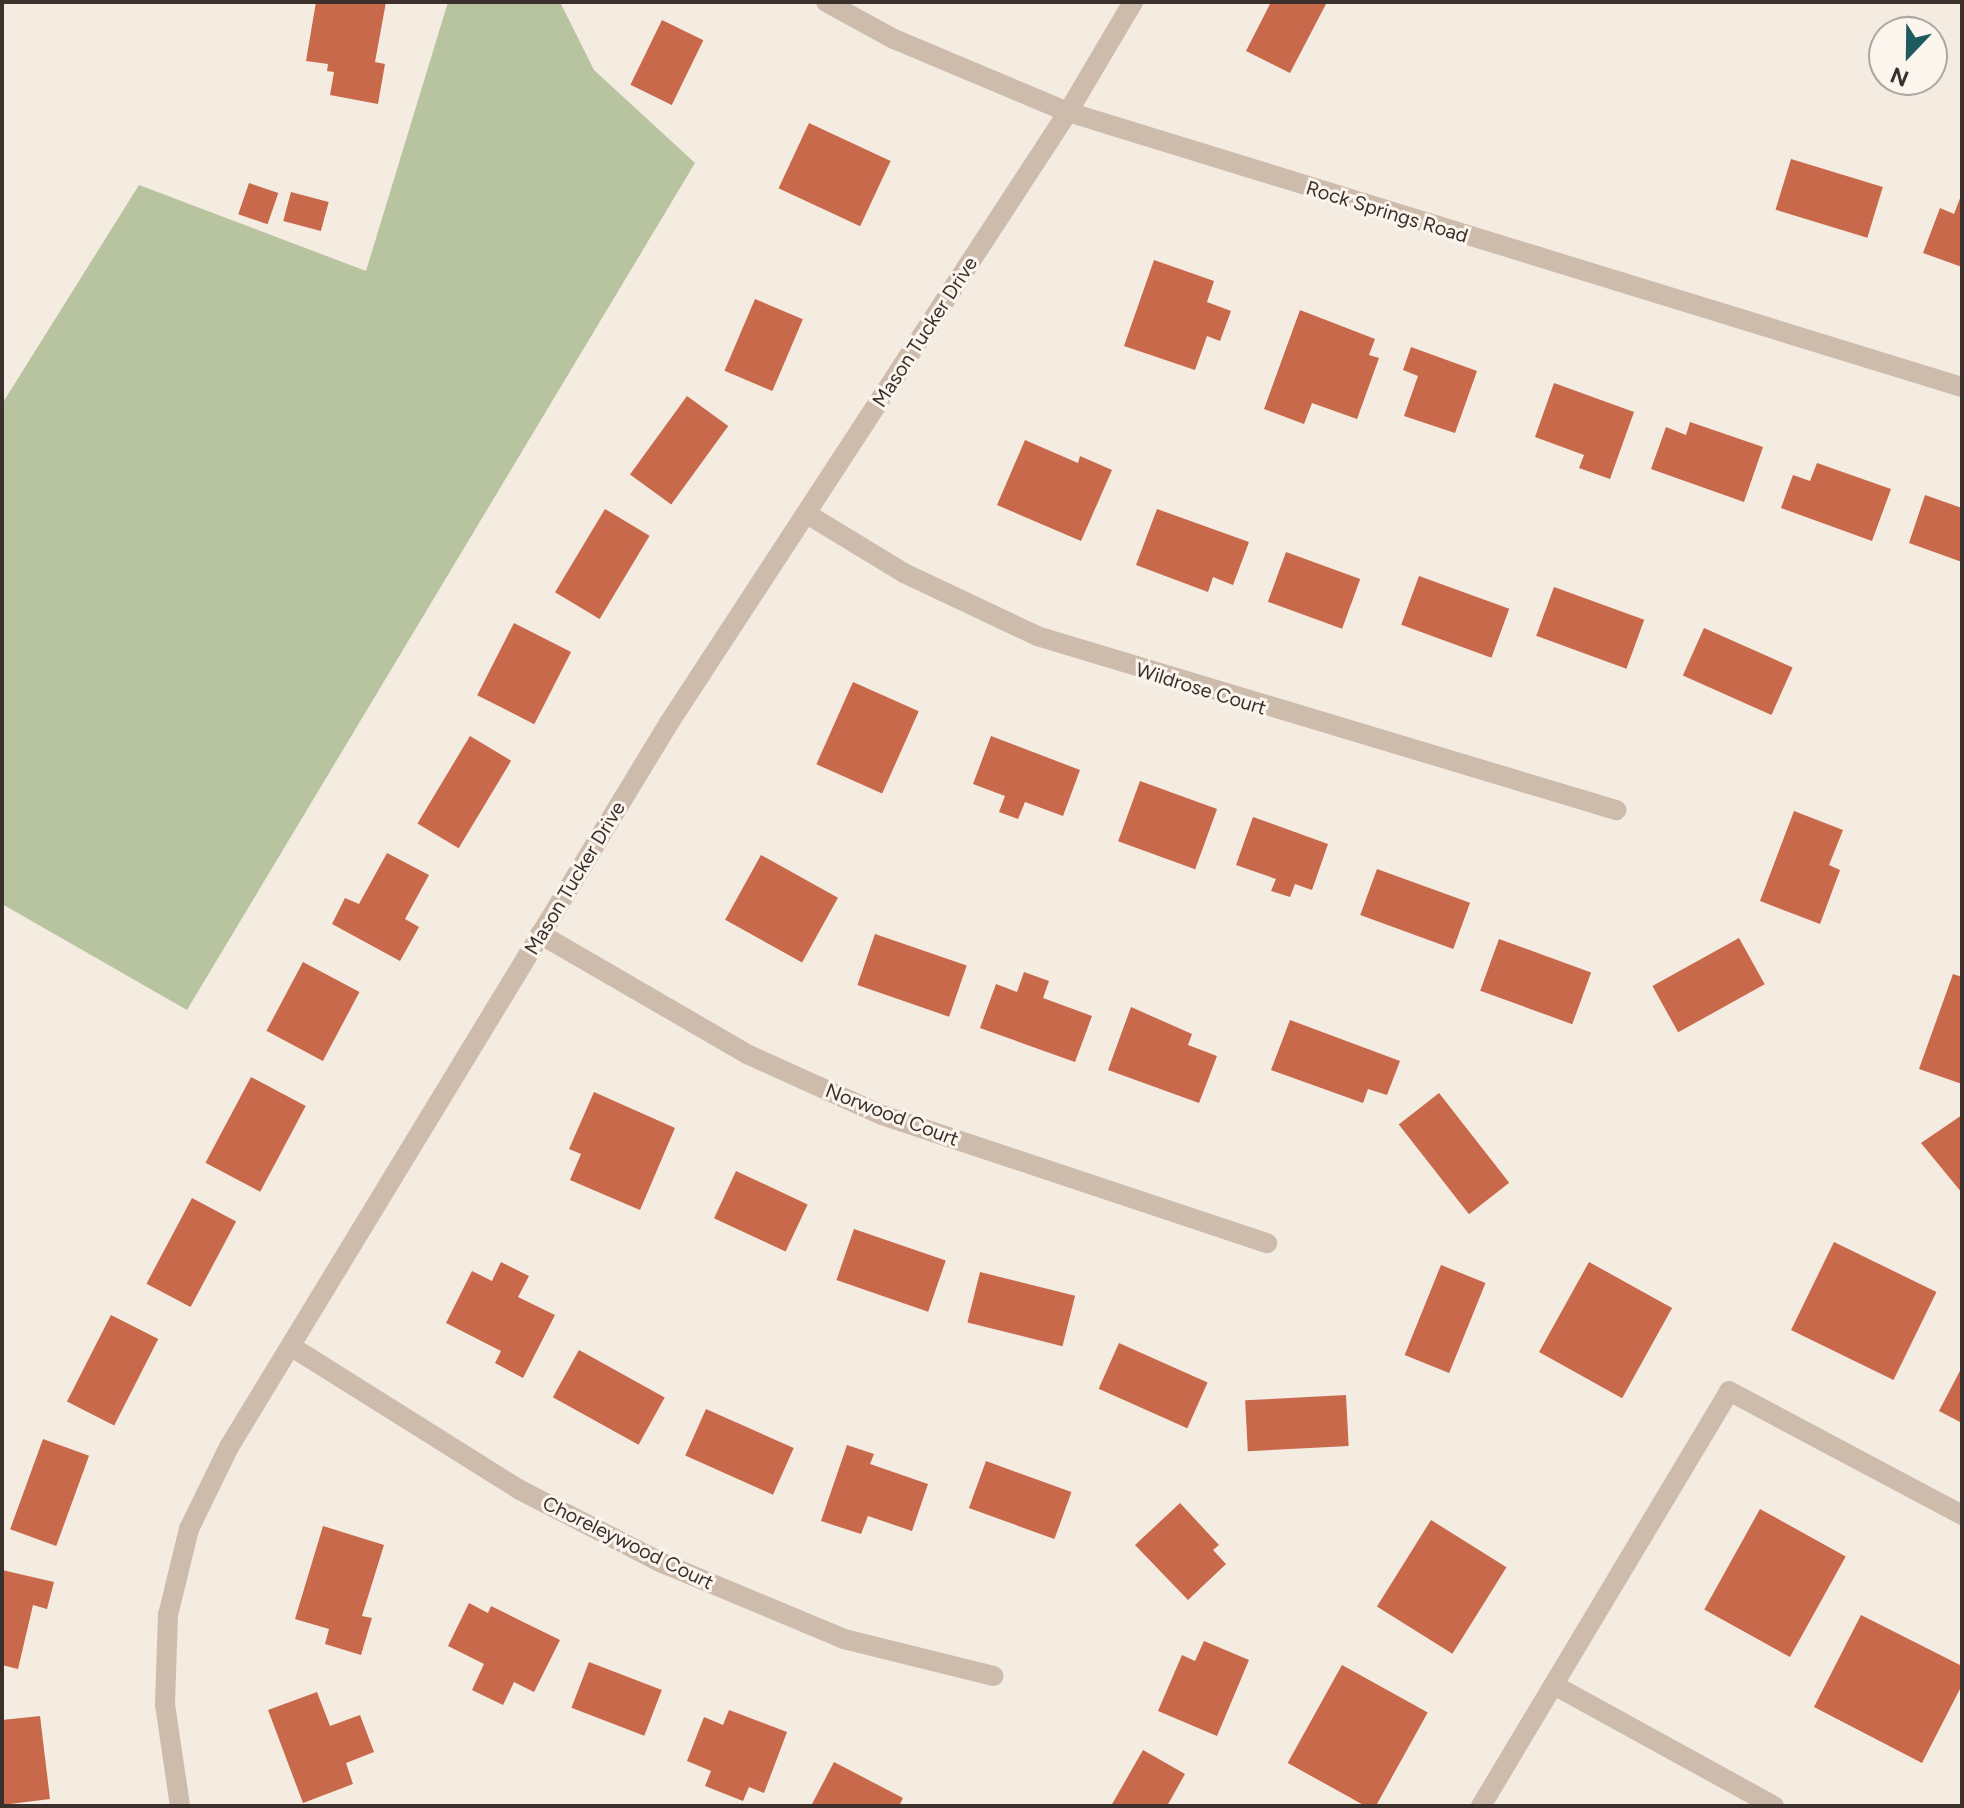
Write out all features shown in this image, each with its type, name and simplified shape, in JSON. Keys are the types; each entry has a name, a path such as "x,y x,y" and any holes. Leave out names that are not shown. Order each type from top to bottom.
{"street":[{"name":"Rock Springs Road","path":"826,2 894,39 1068,112 1962,387"},
{"name":"Mason Tucker Drive","path":"180,1806 165,1704 168,1615 185,1543 229,1447 540,934 1068,112 1133,2"},
{"name":"Wildrose Court","path":"807,514 904,573 1037,636 1616,810"},
{"name":"Norwood Court","path":"540,934 749,1055 882,1115 1267,1243"},
{"name":"Choreleywood Court","path":"292,1347 520,1490 660,1562 844,1639 993,1676"},
{"path":"1481,1806 1729,1391 1962,1515"},
{"path":"1554,1685 1774,1806"}],"green space":[{"path":"448,2 560,2 594,70 695,163 187,1010 2,904 2,404 139,185 366,271"}],"building":[{"path":"316,2 386,2 375,62 385,64 378,104 330,95 334,72 327,71 328,64 306,61"},
{"path":"1271,2 1327,2 1290,73 1246,51"},
{"path":"662,20 703,40 672,105 630,85"},
{"path":"809,123 891,161 860,226 779,188"},
{"path":"1791,159 1883,187 1867,238 1776,210"},
{"path":"249,183 278,193 268,224 238,214"},
{"path":"291,192 329,202 321,231 283,221"},
{"path":"1962,193 1962,267 1923,253 1940,208 1954,214"},
{"path":"1154,260 1214,281 1207,302 1231,311 1220,341 1207,336 1195,370 1124,346"},
{"path":"755,299 803,319 772,391 725,371"},
{"path":"1300,310 1375,339 1369,355 1379,358 1357,419 1312,403 1304,424 1264,409"},
{"path":"1411,347 1477,371 1455,433 1404,416 1418,376 1403,370"},
{"path":"1554,383 1634,412 1610,479 1579,468 1584,455 1535,437"},
{"path":"687,396 728,426 671,504 630,474"},
{"path":"1690,422 1763,447 1744,502 1651,469 1666,427 1686,435"},
{"path":"1025,440 1078,463 1080,456 1112,470 1081,541 997,505"},
{"path":"1817,463 1891,489 1872,541 1781,508 1793,475 1810,481"},
{"path":"1925,495 1962,508 1962,562 1909,543"},
{"path":"605,509 650,536 600,619 555,592"},
{"path":"1157,509 1249,542 1233,585 1213,577 1208,592 1136,565"},
{"path":"1286,552 1360,579 1342,629 1268,602"},
{"path":"1419,576 1509,609 1491,658 1401,625"},
{"path":"1554,587 1644,620 1626,669 1536,636"},
{"path":"514,623 571,652 534,724 477,695"},
{"path":"1704,628 1793,667 1771,715 1683,676"},
{"path":"853,682 919,711 882,794 816,764"},
{"path":"470,736 511,761 459,848 417,823"},
{"path":"991,736 1080,770 1063,816 1025,802 1018,819 999,812 1005,796 973,784"},
{"path":"1140,781 1217,809 1195,869 1118,841"},
{"path":"1794,811 1843,830 1829,865 1840,870 1820,924 1760,901"},
{"path":"1253,817 1328,844 1312,890 1295,884 1290,897 1271,891 1276,879 1236,865"},
{"path":"387,853 429,875 405,919 419,927 400,961 332,924 345,898 359,904"},
{"path":"761,855 838,898 802,962 725,920"},
{"path":"1377,869 1470,903 1453,949 1360,915"},
{"path":"875,934 967,966 949,1017 857,985"},
{"path":"1739,938 1765,984 1678,1032 1652,986"},
{"path":"1499,939 1591,973 1572,1024 1480,991"},
{"path":"303,962 360,992 323,1061 266,1031"},
{"path":"1024,972 1049,981 1043,998 1092,1016 1075,1062 980,1028 996,984 1017,992"},
{"path":"1953,974 1962,977 1962,1084 1919,1069"},
{"path":"1131,1007 1192,1034 1188,1045 1217,1056 1199,1103 1108,1070"},
{"path":"1290,1020 1400,1061 1387,1095 1368,1089 1363,1103 1271,1070"},
{"path":"251,1077 306,1106 260,1192 205,1163"},
{"path":"594,1092 675,1128 640,1210 570,1180 581,1154 569,1149"},
{"path":"1439,1093 1509,1183 1469,1214 1399,1124"},
{"path":"1962,1115 1962,1193 1921,1143"},
{"path":"736,1171 808,1204 786,1252 714,1218"},
{"path":"192,1198 236,1221 191,1307 146,1284"},
{"path":"854,1229 946,1261 928,1312 836,1280"},
{"path":"1834,1242 1936,1292 1894,1380 1791,1330"},
{"path":"501,1262 529,1276 518,1297 555,1315 523,1378 495,1363 501,1351 446,1323 472,1271 492,1281"},
{"path":"1589,1262 1672,1308 1622,1398 1539,1352"},
{"path":"1441,1265 1486,1283 1449,1373 1405,1355"},
{"path":"980,1272 1075,1296 1063,1346 967,1322"},
{"path":"111,1315 158,1339 114,1425 67,1401"},
{"path":"1119,1343 1208,1382 1187,1428 1099,1389"},
{"path":"579,1350 665,1398 639,1445 553,1397"},
{"path":"1962,1367 1962,1423 1939,1411"},
{"path":"1346,1395 1349,1446 1248,1451 1245,1400"},
{"path":"706,1409 794,1448 773,1495 685,1456"},
{"path":"43,1439 89,1456 56,1546 10,1529"},
{"path":"847,1445 874,1454 870,1464 928,1484 912,1531 868,1516 861,1534 821,1521"},
{"path":"986,1461 1072,1492 1054,1539 969,1508"},
{"path":"1180,1503 1219,1545 1213,1550 1226,1564 1188,1600 1135,1545"},
{"path":"1760,1509 1846,1557 1790,1657 1704,1610"},
{"path":"1431,1520 1506,1567 1452,1654 1377,1607"},
{"path":"323,1526 384,1545 362,1616 372,1618 361,1655 325,1644 329,1629 295,1619"},
{"path":"2,1570 54,1582 47,1609 33,1605 18,1669 2,1665"},
{"path":"469,1603 488,1613 491,1606 560,1640 534,1692 514,1682 503,1705 472,1690 484,1664 448,1646"},
{"path":"1861,1615 1962,1666 1962,1685 1922,1763 1814,1707"},
{"path":"1204,1641 1249,1660 1217,1736 1158,1711 1182,1655 1195,1661"},
{"path":"589,1662 662,1690 644,1736 571,1708"},
{"path":"1342,1665 1428,1713 1376,1806 1365,1806 1288,1763"},
{"path":"317,1692 330,1726 360,1715 374,1752 346,1763 353,1784 303,1803 268,1710"},
{"path":"729,1710 787,1732 764,1793 749,1787 743,1801 705,1786 711,1771 687,1761 704,1717 723,1725"},
{"path":"40,1716 50,1799 2,1805 2,1720"},
{"path":"1143,1750 1185,1774 1167,1806 1111,1806"},
{"path":"834,1762 903,1798 899,1806 811,1806"}]}
